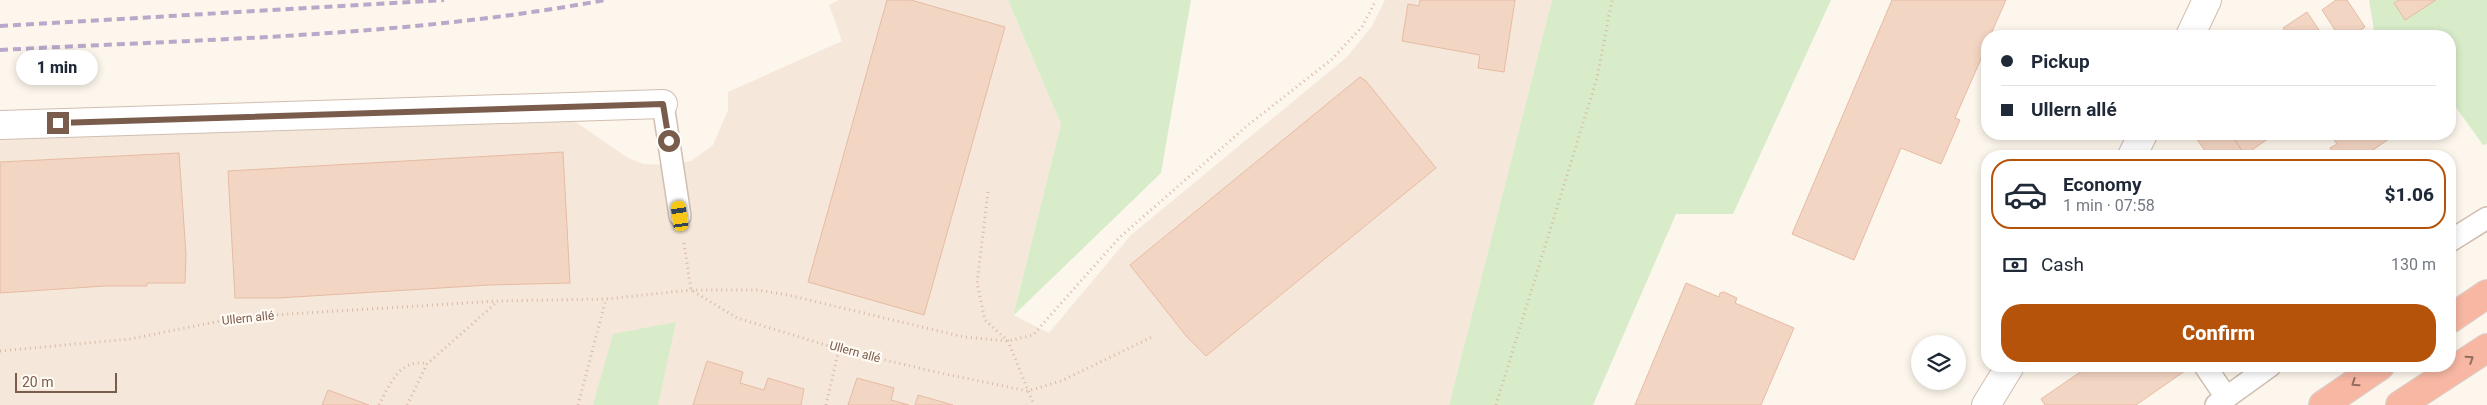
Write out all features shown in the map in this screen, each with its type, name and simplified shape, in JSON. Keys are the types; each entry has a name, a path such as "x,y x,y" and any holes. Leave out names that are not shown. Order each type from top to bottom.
{"highway":[{"path":"2456,315 2487,294"},
{"path":"2456,368 2487,348"},
{"path":"2323,405 2371,372"},
{"path":"2400,405 2450,372"}],"street":[{"path":"2193,30 2207,0"},
{"path":"0,125 663,104"},
{"path":"1986,405 2006,372"}],"lane":[{"path":"663,104 680,216"},
{"path":"2456,237 2487,218"},
{"path":"2208,372 2221,401 2262,372"}],"path":[{"path":"680,216 691,290 757,290 772,292 964,337 1008,341 1033,335 1119,238 1248,125 1332,60 1362,27 1376,0"},
{"path":"1496,405 1598,78 1612,0"},
{"path":"988,192 978,283 985,320 1008,341 1034,405"},
{"name":"Ullern allé","path":"0,350 130,339 240,317 498,301 606,299 691,290 737,318 839,349 940,373 1028,391 1062,381 1152,337"},
{"path":"578,405 606,299"},
{"path":"407,405 427,364 498,301"},
{"path":"826,405 839,349"},
{"path":"379,405 388,385 404,366 416,361 427,364"}],"shaded area":[{"path":"839,0 1008,0 1061,124 1013,315 1049,333 1131,235 1347,57 1372,26 1385,0 1552,0 1449,405 0,405 0,139 504,113 573,120 628,158 644,164 666,165 691,161 713,145 728,110 728,92 842,41 829,5"}],"green space":[{"path":"1008,0 1191,0 1161,173 1013,316 1061,124"},
{"path":"1552,0 1831,0 1733,214 1676,214 1593,405 1449,405"},
{"path":"2369,0 2487,0 2487,144 2483,145 2456,107 2456,30 2374,30"},
{"path":"676,322 658,405 593,405 613,334"}],"building":[{"path":"887,0 911,0 1005,27 924,315 808,282"},
{"path":"1420,0 1515,0 1504,72 1478,68 1480,55 1402,41 1408,4 1419,6"},
{"path":"1892,0 2006,0 1993,30 1981,30 1981,59 1955,118 1960,120 1941,164 1901,148 1854,260 1792,234"},
{"path":"2336,0 2347,0 2365,27 2360,30 2335,30 2322,10"},
{"path":"2398,0 2436,0 2405,20 2394,3"},
{"path":"2307,12 2319,30 2284,30 2283,28"},
{"path":"1360,77 1366,81 1436,168 1206,356 1187,337 1130,265"},
{"path":"2197,140 2235,140 2242,150 2205,150"},
{"path":"2235,140 2266,140 2252,150 2242,150"},
{"path":"2334,140 2388,140 2373,150 2331,150 2330,148 2337,144"},
{"path":"563,152 570,283 489,285 278,298 235,298 228,171"},
{"path":"179,153 186,255 185,283 147,283 147,286 105,286 0,293 0,162"},
{"path":"1686,283 1719,297 1720,293 1724,292 1737,298 1735,303 1794,328 1761,405 1635,405"},
{"path":"707,361 743,372 740,383 764,390 768,378 804,389 801,405 693,405"},
{"path":"2080,372 2183,372 2136,405 2045,405 2041,399"},
{"path":"857,378 894,388 891,400 909,405 848,405"},
{"path":"328,390 369,405 322,405"},
{"path":"918,395 953,405 915,405"}],"railway":[{"path":"0,26 444,0"},
{"path":"0,50 304,35 379,29 455,22 605,0"}],"route":[{"path":"58,123 663,104 669,141"}]}
